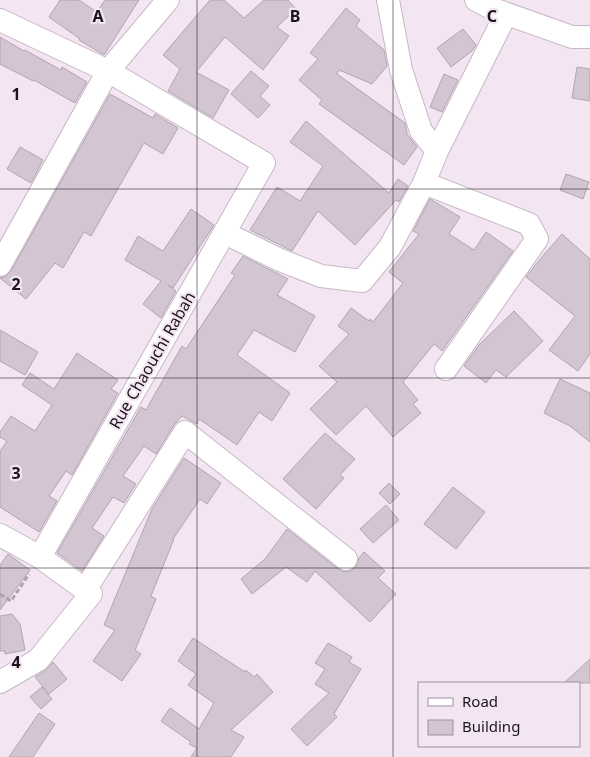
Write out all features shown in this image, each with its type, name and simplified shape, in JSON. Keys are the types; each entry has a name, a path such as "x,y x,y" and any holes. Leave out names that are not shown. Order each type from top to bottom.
{"street":[{"path":"0,266 146,0"},
{"path":"108,71 168,0"},
{"path":"388,0 401,70 421,131 437,152"},
{"path":"476,0 493,10 572,36 590,37"},
{"path":"225,233 280,260 321,276 362,281 390,247 424,183 437,152 506,14"},
{"path":"0,20 108,71"},
{"name":"Rue Chaouchi Rabah","path":"40,557 264,163 108,71"},
{"path":"424,183 529,224 537,239 446,369"},
{"path":"85,590 185,432 346,559"},
{"path":"0,536 40,557 91,594 38,660 0,682"}],"path":[{"path":"0,594 12,601 40,557"}],"building":[{"path":"60,0 79,0 97,12 105,0 139,0 104,55 79,40 49,17"},
{"path":"210,0 224,0 244,18 264,0 288,0 296,9 277,27 289,36 263,70 225,37 196,72 229,90 213,118 168,91 180,69 163,55"},
{"path":"346,8 360,20 356,26 384,50 387,66 372,84 339,70 337,74 405,123 407,134 417,147 404,165 319,104 322,100 299,80 318,59 310,53"},
{"path":"463,29 476,45 472,51 451,67 437,48"},
{"path":"0,37 61,70 62,67 87,82 75,103 0,64"},
{"path":"577,67 590,69 590,101 572,98"},
{"path":"251,71 269,86 260,96 270,105 258,118 231,94"},
{"path":"444,74 458,80 442,112 430,107"},
{"path":"110,94 153,118 155,114 178,128 163,154 144,143 91,236 84,232 63,268 55,263 26,299 0,278 6,276 11,271"},
{"path":"306,121 389,193 398,179 408,186 399,202 396,200 355,245 318,211 292,251 250,230 277,187 300,201 323,166 290,142"},
{"path":"20,147 43,160 31,183 7,169"},
{"path":"566,174 589,182 583,199 560,190"},
{"path":"430,199 460,217 449,234 474,250 486,232 513,251 442,351 434,344 403,382 418,400 413,404 421,413 393,437 366,406 336,435 310,409 337,382 319,366 349,334 338,326 351,308 373,322 403,283 389,272 419,234 413,231"},
{"path":"191,209 214,225 173,288 168,285 176,291 161,318 143,304 161,281 125,260 138,236 163,251"},
{"path":"562,234 590,259 590,354 578,371 549,350 575,316 526,277"},
{"path":"243,256 288,279 277,295 315,316 295,352 254,330 237,355 290,393 272,421 259,412 237,445 199,419 197,424 182,416 174,425 156,454 144,446 123,476 136,484 124,503 113,497 92,528 104,536 82,571 57,553 141,407 146,410 182,346 186,349 235,275 231,273"},
{"path":"514,311 543,341 506,377 496,370 486,383 464,366 479,345"},
{"path":"0,330 38,352 25,375 0,361"},
{"path":"77,353 118,380 111,389 118,393 72,475 66,471 49,496 57,501 39,532 0,507 0,451 7,441 0,437 0,432 11,416 35,431 52,405 22,385 30,373 54,389"},
{"path":"560,379 590,393 590,442 570,426 544,413"},
{"path":"325,433 355,459 340,475 344,478 316,509 283,479"},
{"path":"184,458 221,483 207,504 200,499 173,539 151,596 156,599 135,650 141,654 122,681 93,661 115,630 104,625 152,509"},
{"path":"389,483 400,494 390,504 379,493"},
{"path":"453,487 485,512 456,549 424,524"},
{"path":"386,505 399,520 373,543 360,529"},
{"path":"287,529 344,572 356,567 359,558 364,552 385,571 378,578 396,594 370,622 315,571 307,582 286,567 252,594 241,579 265,559"},
{"path":"8,554 30,570 0,610 0,565"},
{"path":"12,614 20,624 25,650 5,654 5,651 0,651 0,616"},
{"path":"193,638 245,672 246,670 254,677 257,674 273,692 231,730 244,737 231,757 191,757 197,748 189,744 191,742 161,721 170,708 199,729 214,703 188,685 196,674 178,661"},
{"path":"328,643 352,657 349,662 361,669 334,714 337,717 307,746 291,729 329,693 315,684 325,669 315,663"},
{"path":"590,659 590,683 565,682"},
{"path":"53,662 67,679 49,694 35,677 45,671"},
{"path":"42,687 52,699 41,709 30,697"},
{"path":"39,713 55,724 33,757 9,757"}]}
